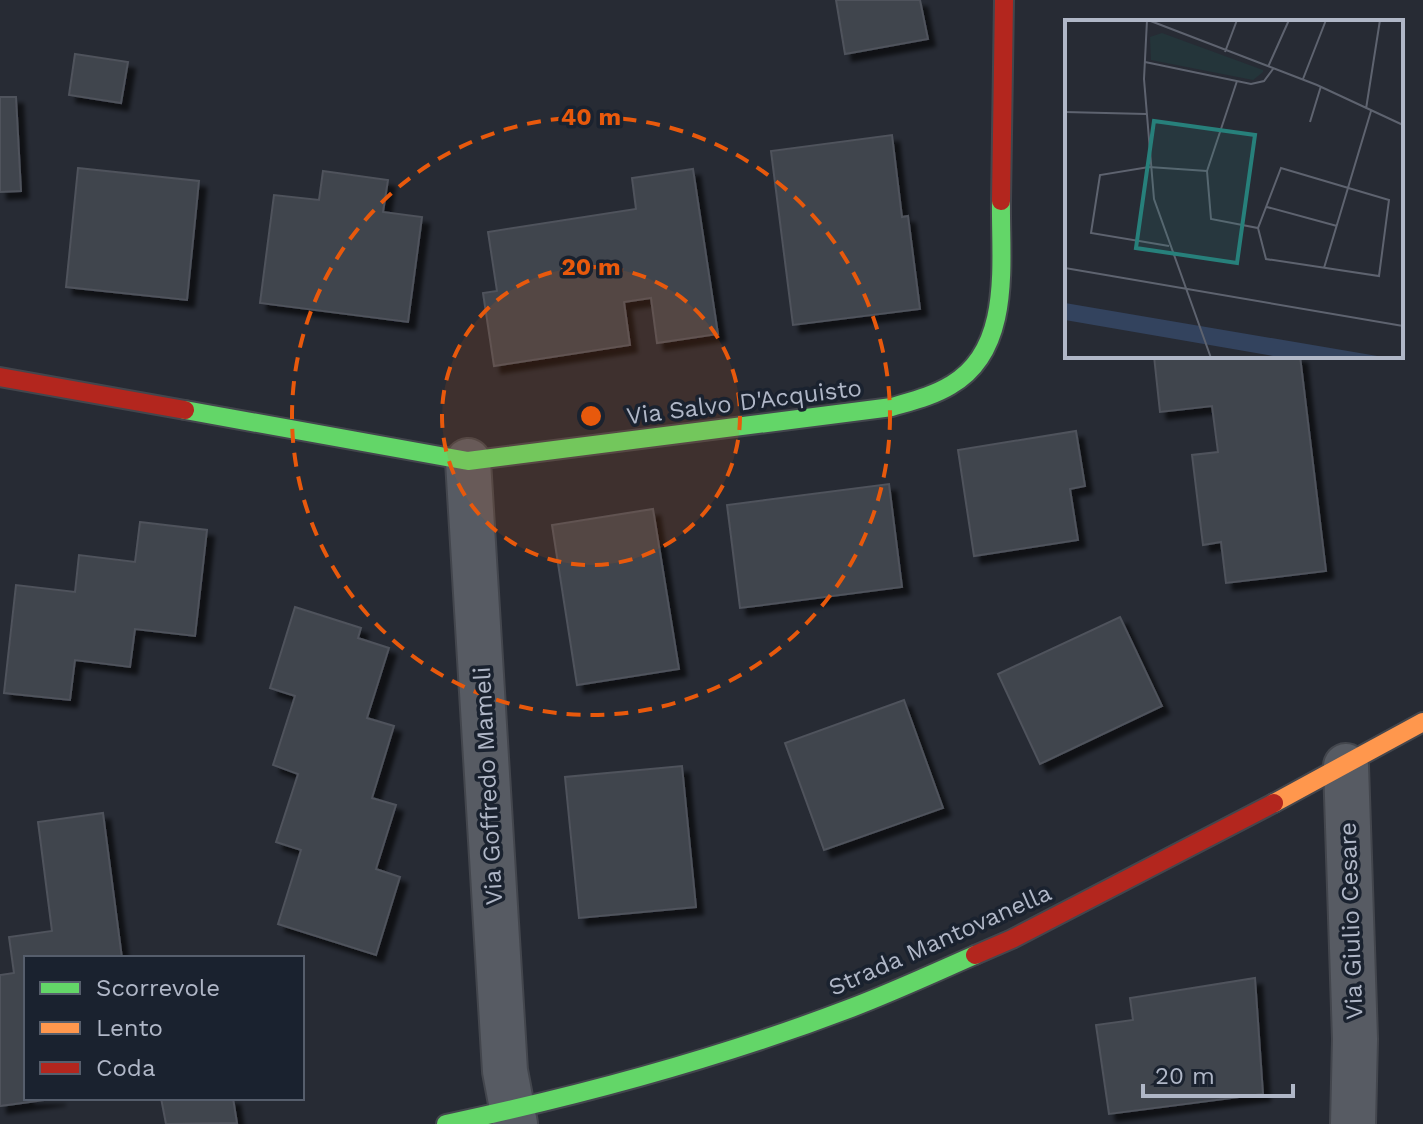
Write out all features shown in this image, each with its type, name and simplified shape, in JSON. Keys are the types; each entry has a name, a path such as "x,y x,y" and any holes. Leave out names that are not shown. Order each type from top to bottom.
{"street":[{"name":"Via Salvo D'Acquisto","path":"0,377 468,461 892,407 935,395 968,375 990,342 999,309 1004,0"},
{"name":"Via Goffredo Mameli","path":"468,461 505,1071 513,1117"},
{"name":"Strada Mantovanella","path":"446,1124 513,1117 851,1008 1012,939 1346,766 1423,722"},
{"name":"Via Giulio Cesare","path":"1346,766 1355,1039 1353,1124"}],"building":[{"path":"836,0 920,0 928,39 845,54"},
{"path":"75,54 128,62 121,103 69,95"},
{"path":"0,97 16,97 21,191 0,192"},
{"path":"892,135 902,217 908,216 920,309 793,325 771,151"},
{"path":"78,168 199,181 187,300 66,287"},
{"path":"693,169 718,334 657,343 651,298 624,302 630,345 494,366 483,293 497,291 488,232 636,209 632,178"},
{"path":"323,171 388,180 383,212 422,217 408,322 260,303 274,195 319,200"},
{"path":"1154,358 1300,358 1326,571 1226,583 1221,542 1203,545 1192,455 1218,452 1212,406 1160,412"},
{"path":"1076,431 1085,486 1070,489 1078,540 974,556 958,450"},
{"path":"889,484 902,587 740,608 727,505"},
{"path":"653,509 679,669 577,685 552,525"},
{"path":"140,522 207,530 195,636 135,629 130,667 75,660 70,700 4,693 16,585 75,592 79,555 135,562"},
{"path":"295,607 361,628 358,638 389,648 367,718 394,726 372,798 396,805 376,869 400,877 376,955 278,924 301,850 276,842 298,774 273,765 295,696 270,688"},
{"path":"1120,617 1162,706 1040,764 998,674"},
{"path":"904,700 943,808 824,850 785,743"},
{"path":"682,766 696,907 579,918 565,777"},
{"path":"103,813 122,956 24,956 24,1100 44,1100 0,1106 0,975 14,973 9,937 52,931 38,822"},
{"path":"1255,978 1263,1094 1109,1114 1096,1025 1133,1020 1130,998"},
{"path":"161,1100 233,1100 237,1123 166,1124"}],"traffic: fast":[{"path":"185,410 468,461 892,407 951,385 971,369 985,350 999,302 1001,201"},
{"path":"446,1124 600,1088 752,1043 867,1002 975,955"}],"traffic: slow":[{"path":"1274,803 1423,722"}],"traffic: jam":[{"path":"1001,201 1004,0"},
{"path":"0,377 185,410"},
{"path":"975,955 1012,939 1274,803"}]}
